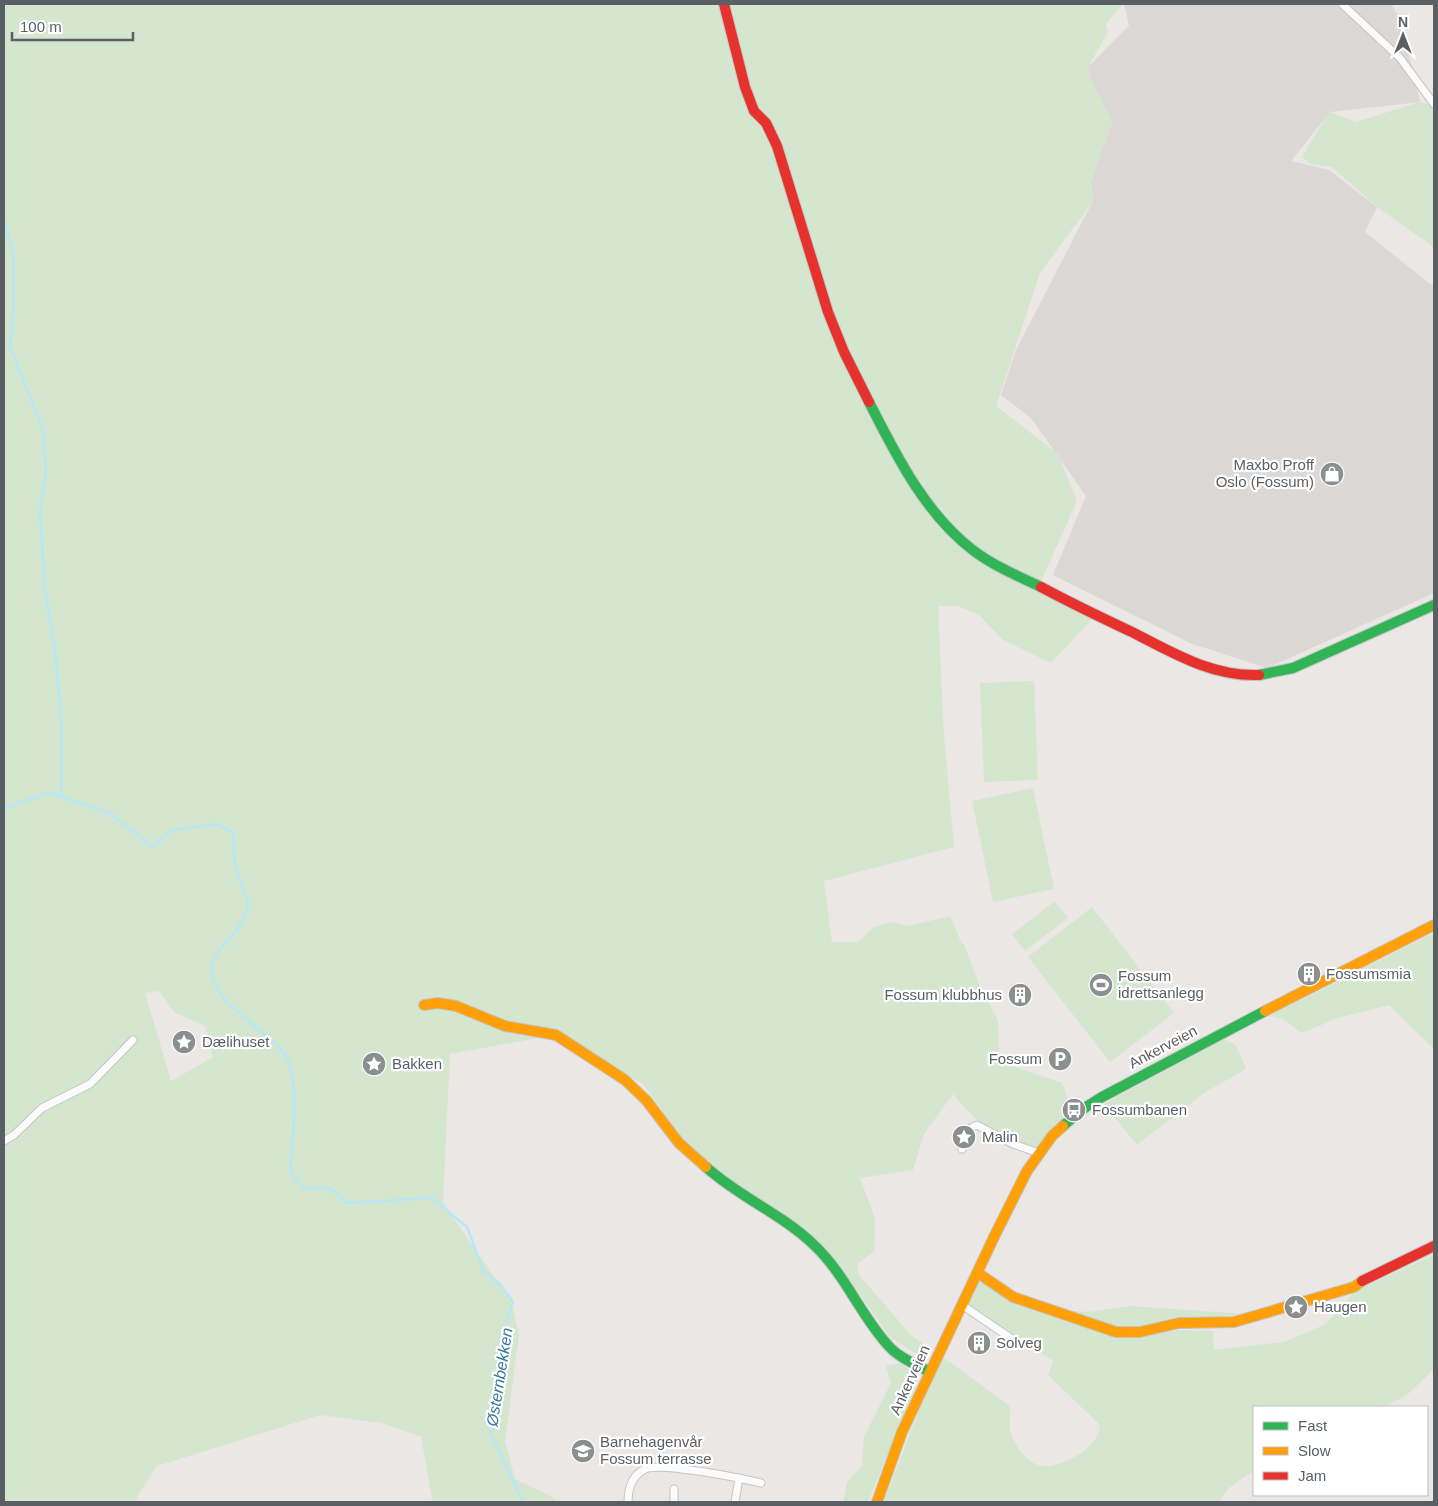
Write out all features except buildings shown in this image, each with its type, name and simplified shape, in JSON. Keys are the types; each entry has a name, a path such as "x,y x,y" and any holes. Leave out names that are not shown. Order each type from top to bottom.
{"street":[{"path":"724,4 745,87 754,110 766,123 777,146 828,312 844,352 882,427 918,489 939,518 962,541 991,562 1188,660 1217,671 1242,676 1264,675 1293,668 1434,605"},
{"path":"1342,4 1400,58 1434,104"},
{"name":"Ankerveien","path":"877,1502 902,1432 1023,1179 1039,1153 1065,1123 1102,1097 1194,1047 1434,924"},
{"path":"424,1005 438,1003 456,1006 505,1026 553,1034 625,1080 646,1100 679,1143 708,1169 728,1186 809,1239 834,1267 886,1344 903,1358 930,1372"},
{"path":"4,1141 14,1135 42,1108 90,1084 133,1040"},
{"path":"962,1149 962,1142 968,1131 977,1125 1013,1144 1039,1153"},
{"path":"978,1273 1013,1297 1043,1309 1116,1332 1140,1332 1179,1323 1234,1322 1263,1315 1286,1306 1354,1287 1369,1276 1434,1246"},
{"path":"962,1305 1012,1339"},
{"path":"628,1502 632,1480 640,1472 650,1468 666,1467 761,1483"},
{"path":"735,1502 739,1478"},
{"path":"674,1489 674,1502"}],"shaded area":[{"path":"1124,4 1391,4 1401,20 1420,102 1330,112 1291,161 1329,170 1377,207 1365,232 1434,287 1434,593 1267,668 1190,643 1053,575 1086,496 1031,418 1001,395 1016,350 1093,201 1091,182 1112,122 1092,82 1088,67 1129,26"}],"green space":[{"path":"4,4 1120,4 1121,6 1106,24 1108,32 1088,67 1092,82 1112,122 1091,182 1093,201 1040,273 996,406 1058,454 1077,501 1039,586 1095,616 1051,663 1003,640 979,615 958,606 938,606 944,737 954,847 824,881 832,942 858,942 874,927 891,922 908,926 950,916 962,944 964,944 980,987 998,1020 999,1051 1004,1063 1062,1083 1072,1110 1035,1148 1010,1139 989,1128 971,1114 953,1094 924,1134 913,1170 860,1178 875,1218 874,1251 857,1264 859,1275 911,1335 930,1349 926,1360 891,1338 827,1249 785,1214 739,1191 701,1163 643,1084 554,1035 450,1054 443,1203 511,1301 519,1335 505,1441 515,1479 550,1496 557,1502 433,1502 421,1437 382,1423 320,1415 157,1466 134,1502 4,1502","holes":["159,991 174,1012 205,1026 213,1057 171,1081 145,993"]},
{"path":"1420,102 1434,106 1434,247 1381,210 1332,167 1310,164 1302,157 1329,112 1356,122"},
{"path":"1034,681 1038,780 984,782 980,683"},
{"path":"1033,788 1054,889 993,902 972,801"},
{"path":"1055,901 1068,918 1025,951 1012,934"},
{"name":"Fossum idrettsanlegg","path":"1092,907 1174,1013 1110,1062 1028,957"},
{"path":"1434,933 1434,1049 1389,1005 1338,1018 1302,1033 1283,1019 1270,1016"},
{"path":"1224,1039 1236,1045 1246,1069 1204,1093 1137,1145 1104,1104"},
{"path":"1434,1255 1434,1369 1407,1395 1386,1406 1253,1406 1253,1471 1229,1488 1218,1502 884,1502 940,1355 1010,1406 1010,1430 1014,1441 1024,1455 1036,1465 1050,1466 1069,1460 1087,1448 1094,1441 1098,1433 1100,1425 1048,1375 1053,1361 965,1304 979,1281 1009,1301 1114,1336 1138,1337 1179,1330 1213,1331 1214,1350 1284,1342 1326,1324 1355,1291"},
{"path":"1130,1306 1245,1314 1178,1321 1137,1329 1115,1329 1051,1309 1088,1312"},
{"path":"901,1363 919,1378 868,1502 843,1502 847,1482 862,1466 864,1437 891,1383 886,1366"}],"waterway":[{"path":"4,220 13,252 13,315 10,347 43,429 46,471 40,513 45,590 55,651 61,718 61,796"},
{"name":"Østernbekken","path":"4,808 49,793 109,813 152,846 173,830 217,824 233,833 235,867 249,904 237,930 213,960 213,979 218,991 228,1003 277,1045 285,1055 290,1066 294,1095 294,1129 290,1172 304,1188 330,1188 347,1203 432,1198 467,1227 484,1272 500,1284 513,1302 500,1344 489,1430 523,1502"}],"traffic: fast":[{"path":"869,402 901,463 926,502 941,520 974,551 1006,570 1041,587"},
{"path":"1259,675 1293,668 1434,605"},
{"path":"1063,1126 1083,1109 1102,1097 1265,1011"},
{"path":"706,1167 719,1178 802,1234 825,1256 876,1331 890,1348 906,1360 930,1372"}],"traffic: slow":[{"path":"1265,1011 1434,925"},
{"path":"424,1005 438,1003 456,1006 505,1026 556,1035 625,1080 646,1100 679,1143 706,1167"},
{"path":"877,1502 902,1432 994,1237 1027,1171 1052,1136 1063,1126"},
{"path":"978,1273 1013,1297 1116,1332 1140,1332 1179,1323 1234,1322 1354,1287 1362,1281"}],"traffic: jam":[{"path":"724,4 745,87 754,111 766,123 777,146 828,312 844,352 869,402"},
{"path":"1041,587 1194,662 1226,672 1242,675 1259,675"},
{"path":"1362,1281 1434,1246"}],"place":[{"name":"Maxbo Proff Oslo (Fossum)","path":"1332,474"},
{"name":"Fossumsmia","path":"1309,974"},
{"name":"Fossum idrettsanlegg","path":"1101,985"},
{"name":"Fossum klubbhus","path":"1020,995"},
{"name":"Dælihuset","path":"184,1042"},
{"name":"Fossum","path":"1060,1059"},
{"name":"Bakken","path":"374,1064"},
{"name":"Fossumbanen","path":"1074,1110"},
{"name":"Malin","path":"964,1137"},
{"name":"Haugen","path":"1296,1307"},
{"name":"Solveg","path":"979,1343"},
{"name":"Barnehagenvår Fossum terrasse","path":"583,1451"}]}
